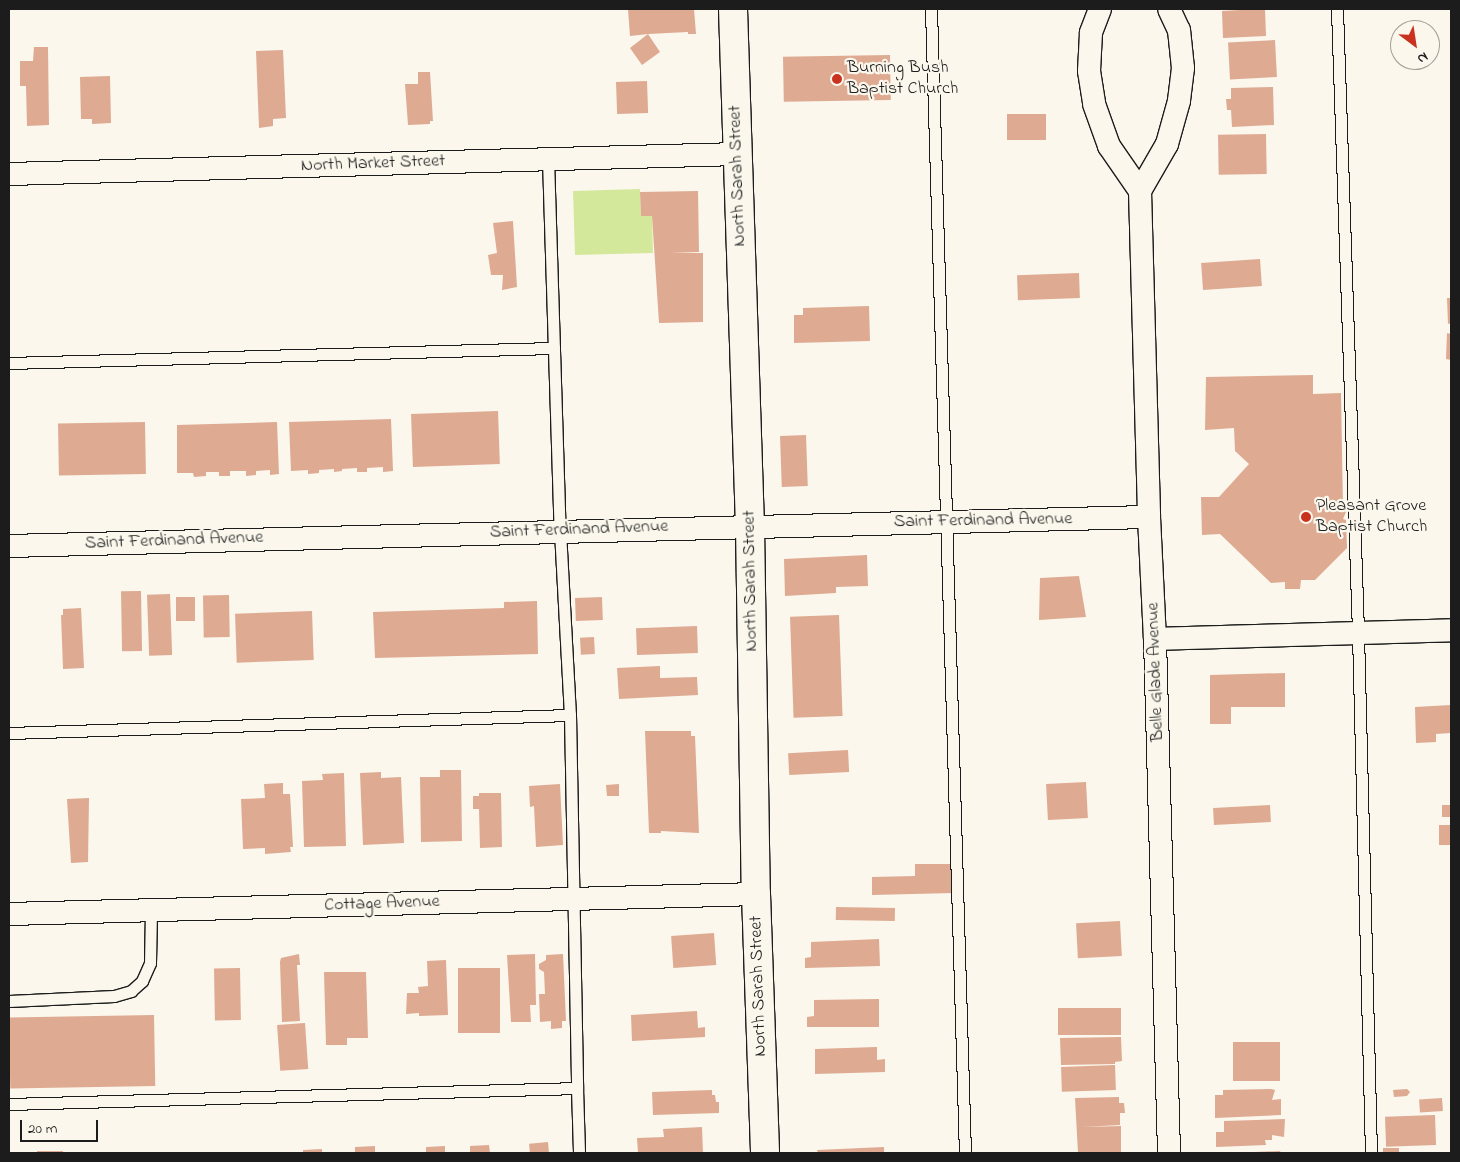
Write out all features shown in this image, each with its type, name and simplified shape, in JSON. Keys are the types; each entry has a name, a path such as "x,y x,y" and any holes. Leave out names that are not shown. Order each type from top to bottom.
{"street":[{"name":"North Sarah Street","path":"733,9 750,526 756,894 765,1153"},
{"path":"1100,9 1091,33 1090,43 1089,71 1094,104 1109,146 1140,191 1167,144 1179,101 1183,68 1181,49 1178,30 1169,9"},
{"name":"North Market Street","path":"9,174 738,154"},
{"name":"Belle Glade Avenue","path":"1140,191 1148,517 1155,639 1169,1153"},
{"name":"Saint Ferdinand Avenue","path":"9,546 1148,517"},
{"path":"1155,639 1451,630"},
{"name":"Cottage Avenue","path":"9,914 756,894"}],"lane":[{"path":"931,9 948,521 965,1153"},
{"path":"1337,9 1358,633 1371,1153"},
{"path":"548,159 560,531 570,716 577,1088 580,1153"},
{"path":"9,363 554,348"},
{"path":"9,733 570,716"},
{"path":"9,1001 114,996 131,991 142,981 150,964 151,910"},
{"path":"9,1104 577,1088"}],"green space":[{"path":"640,189 641,216 652,216 653,253 575,255 573,191"}],"building":[{"path":"628,9 694,9 696,34 688,34 688,32 630,36"},
{"path":"1265,9 1266,36 1223,38 1222,11"},
{"path":"648,34 660,52 642,65 630,48"},
{"path":"1275,40 1277,77 1230,79 1228,42"},
{"path":"34,47 48,47 49,125 27,126 26,86 20,86 20,61 33,61"},
{"path":"283,50 286,118 273,119 273,126 259,128 256,51"},
{"name":"Burning Bush Baptist Church","path":"890,55 891,100 784,102 783,57"},
{"path":"418,72 430,72 433,121 430,121 430,124 408,125 405,84 418,84"},
{"path":"110,76 111,123 92,124 92,119 81,119 80,77"},
{"path":"647,81 648,113 617,114 616,82"},
{"path":"1273,87 1274,125 1232,127 1231,110 1227,110 1226,99 1231,99 1231,88"},
{"path":"1007,114 1046,114 1046,140 1007,140"},
{"path":"1266,134 1267,174 1219,175 1218,135"},
{"path":"698,191 699,252 670,253 703,253 703,322 659,323 652,216 641,216 640,192"},
{"path":"513,221 517,287 502,290 503,275 491,275 488,255 497,253 493,223"},
{"path":"1260,259 1262,286 1203,290 1201,263"},
{"path":"1079,273 1080,298 1018,300 1017,275"},
{"path":"1447,298 1451,298 1451,323 1448,324"},
{"path":"869,306 870,341 794,343 794,315 803,315 803,308"},
{"path":"1447,333 1451,334 1451,360 1446,359"},
{"path":"1313,375 1313,394 1341,393 1343,509 1346,512 1343,519 1346,520 1347,548 1315,580 1301,580 1300,589 1285,589 1285,582 1271,583 1220,534 1202,535 1201,497 1219,497 1249,464 1235,451 1234,428 1205,430 1206,377"},
{"path":"498,411 500,464 413,467 411,414"},
{"path":"391,419 393,471 383,472 383,467 367,468 367,472 357,472 357,468 342,469 342,471 334,472 334,469 319,470 319,473 308,474 308,470 291,471 289,422"},
{"path":"145,422 146,474 59,476 58,424"},
{"path":"277,422 279,474 270,475 270,470 256,471 256,475 246,476 246,471 230,471 230,476 219,476 219,472 206,472 206,476 194,477 193,473 177,473 177,425"},
{"path":"806,435 808,486 782,487 780,436"},
{"path":"867,555 868,586 836,587 836,593 785,596 784,559"},
{"path":"1079,576 1086,617 1039,620 1040,578"},
{"path":"121,591 141,591 142,651 122,651"},
{"path":"170,594 172,655 149,656 147,595"},
{"path":"203,595 229,595 230,637 204,637"},
{"path":"176,597 195,597 195,621 176,621"},
{"path":"602,597 603,620 576,621 575,598"},
{"path":"537,601 538,654 375,658 373,612 504,608 504,602"},
{"path":"81,608 84,668 63,669 61,615 63,615 63,609"},
{"path":"312,611 314,660 237,663 235,614"},
{"path":"839,615 843,716 794,718 790,617"},
{"path":"697,626 698,653 637,655 636,628"},
{"path":"594,637 595,654 581,655 580,638"},
{"path":"660,666 660,678 697,677 698,695 619,699 617,668"},
{"path":"1285,673 1285,707 1231,707 1231,724 1210,724 1210,675"},
{"path":"1451,705 1451,733 1436,734 1436,742 1416,743 1415,707"},
{"path":"645,731 691,731 691,736 695,736 699,833 661,831 661,833 649,833"},
{"path":"848,750 849,772 789,775 788,753"},
{"path":"440,770 461,770 462,841 421,842 420,777 440,777"},
{"path":"381,772 381,778 401,777 404,843 363,845 360,773"},
{"path":"344,773 346,846 304,847 302,781 323,780 322,774"},
{"path":"1086,782 1088,818 1048,820 1046,784"},
{"path":"283,783 283,794 290,794 293,847 290,847 291,852 265,854 265,848 243,849 241,799 265,798 264,784"},
{"path":"560,784 563,845 536,847 534,806 530,807 529,786"},
{"path":"619,784 619,796 607,796 606,785"},
{"path":"479,793 501,793 502,847 480,848 479,809 473,809 473,796 479,796"},
{"path":"89,798 88,862 71,863 67,799"},
{"path":"1270,805 1271,822 1214,825 1213,808"},
{"path":"1442,805 1451,805 1451,817 1442,817"},
{"path":"1439,825 1451,825 1451,845 1439,845"},
{"path":"915,864 953,864 953,893 872,895 872,877 915,876"},
{"path":"836,907 895,908 895,921 836,920"},
{"path":"1120,921 1122,956 1078,958 1076,923"},
{"path":"714,933 716,965 673,968 671,936"},
{"path":"879,939 880,966 805,968 805,958 811,957 811,942"},
{"path":"299,954 300,965 297,965 300,1021 282,1022 281,958"},
{"path":"535,954 536,1005 530,1005 531,1022 511,1022 507,955"},
{"path":"563,954 566,1021 562,1021 562,1028 551,1029 551,1021 540,1022 539,994 545,994 544,972 539,969 539,964 546,960 546,955"},
{"path":"446,960 448,1015 419,1016 419,1013 406,1014 407,993 419,993 418,987 428,986 427,961"},
{"path":"214,968 240,968 241,1020 215,1020"},
{"path":"458,968 500,968 500,1033 458,1033"},
{"path":"324,972 366,972 368,1038 347,1038 347,1045 326,1045"},
{"path":"879,999 879,1027 807,1027 807,1017 814,1016 814,1000"},
{"path":"1058,1008 1121,1008 1121,1035 1058,1035"},
{"path":"697,1011 698,1028 705,1027 705,1037 632,1041 631,1015"},
{"path":"154,1015 155,1086 10,1089 9,1018"},
{"path":"305,1023 308,1069 280,1071 277,1025"},
{"path":"1121,1037 1122,1061 1115,1062 1115,1064 1061,1065 1060,1038"},
{"path":"1233,1042 1280,1042 1280,1081 1233,1081"},
{"path":"877,1047 877,1060 885,1059 885,1072 815,1074 815,1049"},
{"path":"1115,1065 1116,1090 1062,1092 1061,1067"},
{"path":"1407,1089 1410,1092 1407,1096 1394,1097 1393,1090"},
{"path":"712,1090 712,1095 715,1095 716,1102 719,1102 719,1113 653,1115 652,1092"},
{"path":"1223,1090 1275,1090 1272,1100 1281,1099 1281,1115 1215,1118 1215,1095 1223,1095"},
{"path":"1119,1097 1119,1103 1124,1103 1125,1113 1120,1113 1120,1125 1082,1127 1121,1126 1121,1153 1078,1153 1075,1098"},
{"path":"1442,1098 1443,1111 1420,1113 1419,1100"},
{"path":"1435,1115 1436,1145 1386,1147 1385,1117"},
{"path":"1285,1119 1284,1137 1272,1135 1272,1140 1265,1140 1266,1145 1216,1147 1216,1132 1224,1132 1224,1121"},
{"path":"702,1127 703,1153 638,1153 637,1138 664,1137 663,1129"},
{"path":"548,1142 549,1153 530,1153 529,1144"},
{"path":"489,1145 490,1153 470,1153 470,1146"},
{"path":"375,1146 375,1153 355,1153 355,1147"},
{"path":"445,1146 445,1153 426,1153 426,1147"},
{"path":"884,1147 884,1153 818,1153 817,1150"},
{"path":"1383,1148 1399,1148 1399,1153 1383,1153"},
{"path":"322,1149 322,1153 303,1153 303,1150"},
{"path":"37,1151 63,1151 63,1153 37,1153"},
{"path":"1280,1151 1281,1153 1254,1153 1254,1152"}],"place":[{"name":"Burning Bush Baptist Church","path":"837,79"},
{"name":"Pleasant Grove Baptist Church","path":"1306,517"}]}
